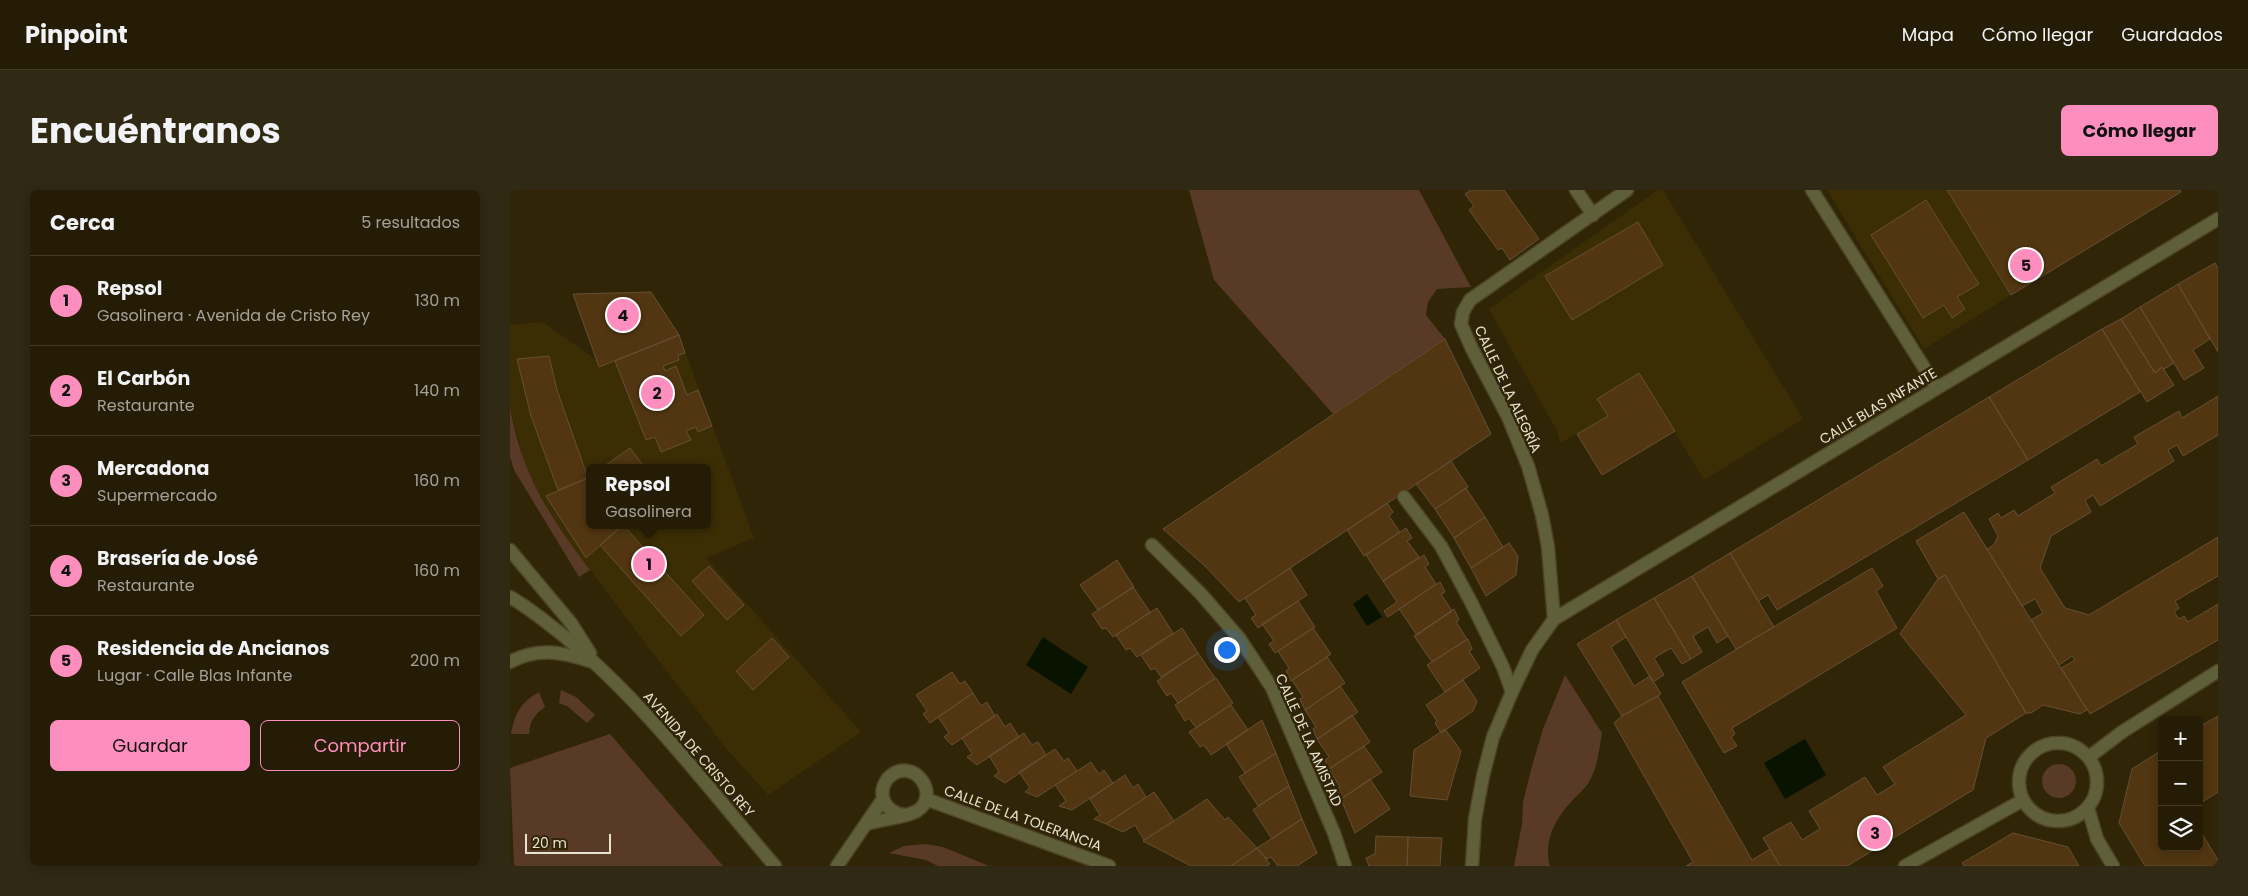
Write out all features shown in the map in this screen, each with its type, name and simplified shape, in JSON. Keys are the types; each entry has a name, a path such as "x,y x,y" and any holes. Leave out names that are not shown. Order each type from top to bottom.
{"street":[{"path":"1576,190 1593,215 1628,190"},
{"path":"1812,190 1938,388"},
{"name":"CALLE DE LA ALEGRÍA","path":"1554,620 1548,547 1528,466 1508,417 1461,324 1470,300 1593,215"},
{"name":"CALLE BLAS INFANTE","path":"1554,620 2218,219"},
{"path":"1404,497 1441,546 1450,562 1503,667 1512,692"},
{"name":"CALLE DE LA AMISTAD","path":"1152,545 1200,594 1240,639 1272,688 1334,833 1345,866"},
{"name":"AVENIDA DE CRISTO REY","path":"510,550 571,623 597,664"},
{"name":"AVENIDA DE CRISTO REY","path":"510,597 537,614 597,664 637,705 775,866"},
{"path":"1472,866 1473,834 1483,776 1493,737 1532,650 1554,620"},
{"path":"510,662 530,653 552,652 597,664"},
{"path":"2089,757 2122,732 2218,671"},
{"path":"2064,743 2076,747 2089,757 2096,769 2098,783 2096,793 2088,808 2069,820 2054,821 2033,812 2023,800 2019,785 2020,772 2027,758 2037,749 2048,744 2064,743"},
{"path":"867,824 904,815 918,810 926,799 926,789 920,777 913,772 903,770 894,773 886,779 882,789 883,799 892,811 904,815"},
{"path":"837,866 883,799"},
{"name":"CALLE DE LA TOLERANCIA","path":"926,799 1109,866"},
{"path":"1905,866 2023,800"},
{"path":"2088,808 2097,839 2113,866"}],"shaded area":[{"path":"1189,190 1419,190 1471,287 1437,289 1428,302 1426,315 1445,339 1333,414 1214,280"},
{"path":"1658,190 1663,190 1803,419 1704,480 1639,373 1597,399 1608,416 1560,443 1557,431 1489,309"},
{"path":"1827,190 1947,190 2011,295 1924,349"},
{"path":"543,322 596,360 599,367 679,335 754,538 706,558 861,732 768,795 724,746 561,532 535,490 524,461 510,408 510,325"},
{"path":"510,408 515,433 530,475 562,532 590,570 579,577 514,470 510,457"},
{"path":"1367,594 1382,617 1367,626 1353,604"},
{"path":"1043,637 1088,667 1071,694 1026,665"},
{"path":"1565,675 1602,733 1596,764 1587,785 1555,823 1548,848 1550,866 1514,866 1522,824 1523,802 1532,766 1543,729"},
{"path":"561,690 576,697 595,715 587,723 567,706 559,703"},
{"path":"539,692 545,707 533,719 529,734 511,734 517,714 523,704"},
{"path":"610,734 723,866 514,866 510,768"},
{"path":"1805,739 1826,775 1785,799 1764,763"},
{"path":"2059,764 2066,765 2071,769 2075,774 2075,788 2071,793 2066,797 2059,798 2052,797 2047,793 2043,788 2042,781 2043,774 2047,769 2052,765"},
{"path":"926,844 943,847 989,866 938,866 926,860 889,853 904,846"}],"building":[{"path":"1471,190 1504,190 1539,239 1510,260 1502,248 1498,250 1469,210 1474,206 1465,194"},
{"path":"1947,190 2180,190 2181,192 2011,295"},
{"path":"1926,200 1979,284 1957,297 1965,309 1952,318 1944,305 1923,318 1871,235"},
{"path":"1638,222 1663,265 1572,320 1545,276"},
{"path":"2215,263 2218,268 2218,352 2178,284"},
{"path":"2178,284 2210,339 2193,350 2204,368 2184,380 2140,307"},
{"path":"651,292 679,335 599,367 573,294"},
{"path":"2140,307 2174,363 2164,369 2162,367 2155,373 2121,319"},
{"path":"2121,319 2155,373 2162,367 2174,385 2147,402 2102,329"},
{"path":"2102,329 2140,392 2028,460 1989,397"},
{"path":"679,335 685,353 678,355 679,360 663,366 665,371 676,366 687,395 698,390 712,426 698,432 696,427 686,431 691,440 661,452 655,437 646,440 615,361"},
{"path":"1445,339 1491,434 1451,461 1239,602 1205,566 1163,529"},
{"path":"549,356 557,390 586,472 586,479 558,490 531,416 517,359"},
{"path":"1639,373 1675,431 1602,475 1577,434 1608,416 1597,399"},
{"path":"2218,396 2218,435 2183,456 2177,445 2168,450 2174,461 2100,506 2093,495 2085,500 2091,512 2051,536 2040,568 2065,608 2089,615 2218,537 2218,576 2175,601 2179,608 2174,612 2179,619 2184,616 2188,622 2218,604 2218,640 2090,714 2061,668 2075,660 2072,656 2059,665 2031,620 2043,613 2035,599 2022,606 1987,549 1994,545 1998,536 1989,519 1998,513 2001,518 2014,510 2018,516 2055,493 2051,487 2097,459 2101,466 2138,444 2134,437 2179,411 2182,418"},
{"path":"1989,397 2028,460 1777,610 1768,595 1758,601 1730,553"},
{"path":"630,448 642,464 607,464"},
{"path":"1451,461 1468,487 1435,509 1416,484"},
{"path":"586,479 586,529 619,529 586,558 546,496"},
{"path":"1466,488 1485,517 1454,538 1435,509"},
{"path":"1387,503 1393,512 1389,516 1400,532 1364,556 1347,530"},
{"path":"1964,512 2087,710 2080,714 2043,705 2031,713 2026,713 1945,575 1938,579 1916,541"},
{"path":"1485,517 1503,547 1471,568 1454,538"},
{"path":"1406,528 1412,538 1407,541 1419,557 1383,581 1366,555"},
{"path":"618,529 627,529 704,615 681,636 600,545"},
{"path":"1509,543 1518,556 1516,575 1486,596 1471,568"},
{"path":"1730,553 1774,627 1736,649 1692,576"},
{"path":"1424,555 1429,564 1425,567 1436,584 1388,617 1384,611 1397,602 1383,581"},
{"path":"1117,560 1134,587 1098,610 1080,585"},
{"path":"709,566 744,605 727,620 692,581"},
{"path":"1290,568 1307,595 1258,628 1251,618 1256,615 1245,598"},
{"path":"1872,568 1883,586 1876,591 1897,628 1732,728 1735,734 1731,737 1737,746 1724,753 1682,682"},
{"path":"1945,575 2026,713 1986,738 1973,790 1847,866 1780,866 1763,838 1791,822 1802,840 1820,829 1809,811 1865,777 1877,795 1895,784 1883,767 1966,715 1900,634 1938,579"},
{"path":"1692,576 1728,636 1717,643 1708,627 1693,636 1702,652 1691,659 1654,598"},
{"path":"1440,582 1445,592 1441,594 1452,611 1417,635 1399,609"},
{"path":"1133,587 1150,612 1113,637 1106,628 1102,629 1092,614"},
{"path":"1654,598 1691,659 1682,664 1671,648 1654,658 1664,675 1653,682 1616,620"},
{"path":"1298,601 1315,627 1275,653 1269,644 1274,641 1262,624"},
{"path":"1157,608 1173,633 1137,657 1130,648 1126,650 1116,635"},
{"path":"1454,609 1459,620 1456,622 1467,639 1432,662 1414,636"},
{"path":"1616,620 1626,637 1611,647 1634,686 1650,676 1661,694 1622,716 1577,644"},
{"path":"1182,628 1198,653 1161,677 1155,668 1151,670 1141,655"},
{"path":"1313,628 1331,654 1291,681 1286,671 1289,668 1278,651"},
{"path":"772,638 789,657 753,690 736,671"},
{"path":"1468,639 1472,649 1469,651 1480,668 1445,692 1427,665"},
{"path":"1198,653 1215,678 1178,703 1171,693 1167,696 1157,681"},
{"path":"1327,657 1345,683 1305,710 1300,699 1303,697 1292,680"},
{"path":"952,672 960,684 965,681 973,693 930,723 923,714 927,711 916,695"},
{"path":"1216,678 1233,703 1196,728 1189,718 1185,721 1175,705"},
{"path":"1463,680 1477,701 1473,711 1441,733 1435,723 1437,721 1426,705"},
{"path":"1340,686 1358,712 1317,739 1313,729 1316,727 1305,710"},
{"path":"973,693 981,706 987,702 995,716 952,745 944,737 949,733 938,717"},
{"path":"1658,696 1752,860 1770,849 1780,866 1686,866 1693,862 1614,723 1622,716"},
{"path":"1231,705 1248,730 1211,755 1204,745 1200,747 1189,732"},
{"path":"997,714 1005,727 1010,723 1019,737 977,765 967,757 972,754 962,738"},
{"path":"1352,715 1370,742 1329,769 1325,760 1329,757 1317,739"},
{"path":"2218,716 2218,792 2203,801 2203,761 2203,725"},
{"path":"1262,720 1276,753 1245,773 1226,744"},
{"path":"1445,729 1461,751 1447,800 1410,796 1414,750"},
{"path":"1024,733 1032,745 1038,742 1046,755 1005,783 994,776 999,772 989,756"},
{"path":"1364,746 1382,772 1341,799 1337,789 1340,787 1329,769"},
{"path":"1055,749 1064,761 1068,758 1077,771 1037,797 1025,792 1030,788 1019,772"},
{"path":"1276,753 1289,786 1258,806 1239,777"},
{"path":"2158,753 2158,851 2203,851 2203,836 2218,860 2218,866 2145,866 2119,823 2132,769"},
{"path":"1091,762 1099,774 1104,770 1113,783 1072,810 1059,806 1066,801 1055,785"},
{"path":"1125,775 1133,788 1138,784 1146,797 1106,824 1094,819 1100,815 1090,799"},
{"path":"1370,779 1390,809 1355,833 1341,799"},
{"path":"1289,786 1302,819 1272,839 1253,810"},
{"path":"1154,792 1174,821 1144,840 1135,825 1123,832 1106,824"},
{"path":"1207,799 1225,820 1228,817 1257,848 1231,866 1191,866 1143,841"},
{"path":"1302,819 1317,853 1297,866 1278,866 1271,857 1267,859 1257,848"},
{"path":"2013,833 2068,847 2079,866 1964,866 1962,863"},
{"path":"1376,836 1408,837 1407,866 1369,866 1366,858 1375,854"},
{"path":"1408,837 1442,838 1440,866 1407,866"},
{"path":"1257,848 1270,864 1267,866 1231,866"}],"place":[{"name":"Residencia de Ancianos","path":"2026,265"},
{"name":"Brasería de José","path":"623,315"},
{"name":"El Carbón","path":"657,393"},
{"name":"Repsol","path":"649,564"},
{"name":"Mercadona","path":"1875,833"}]}
